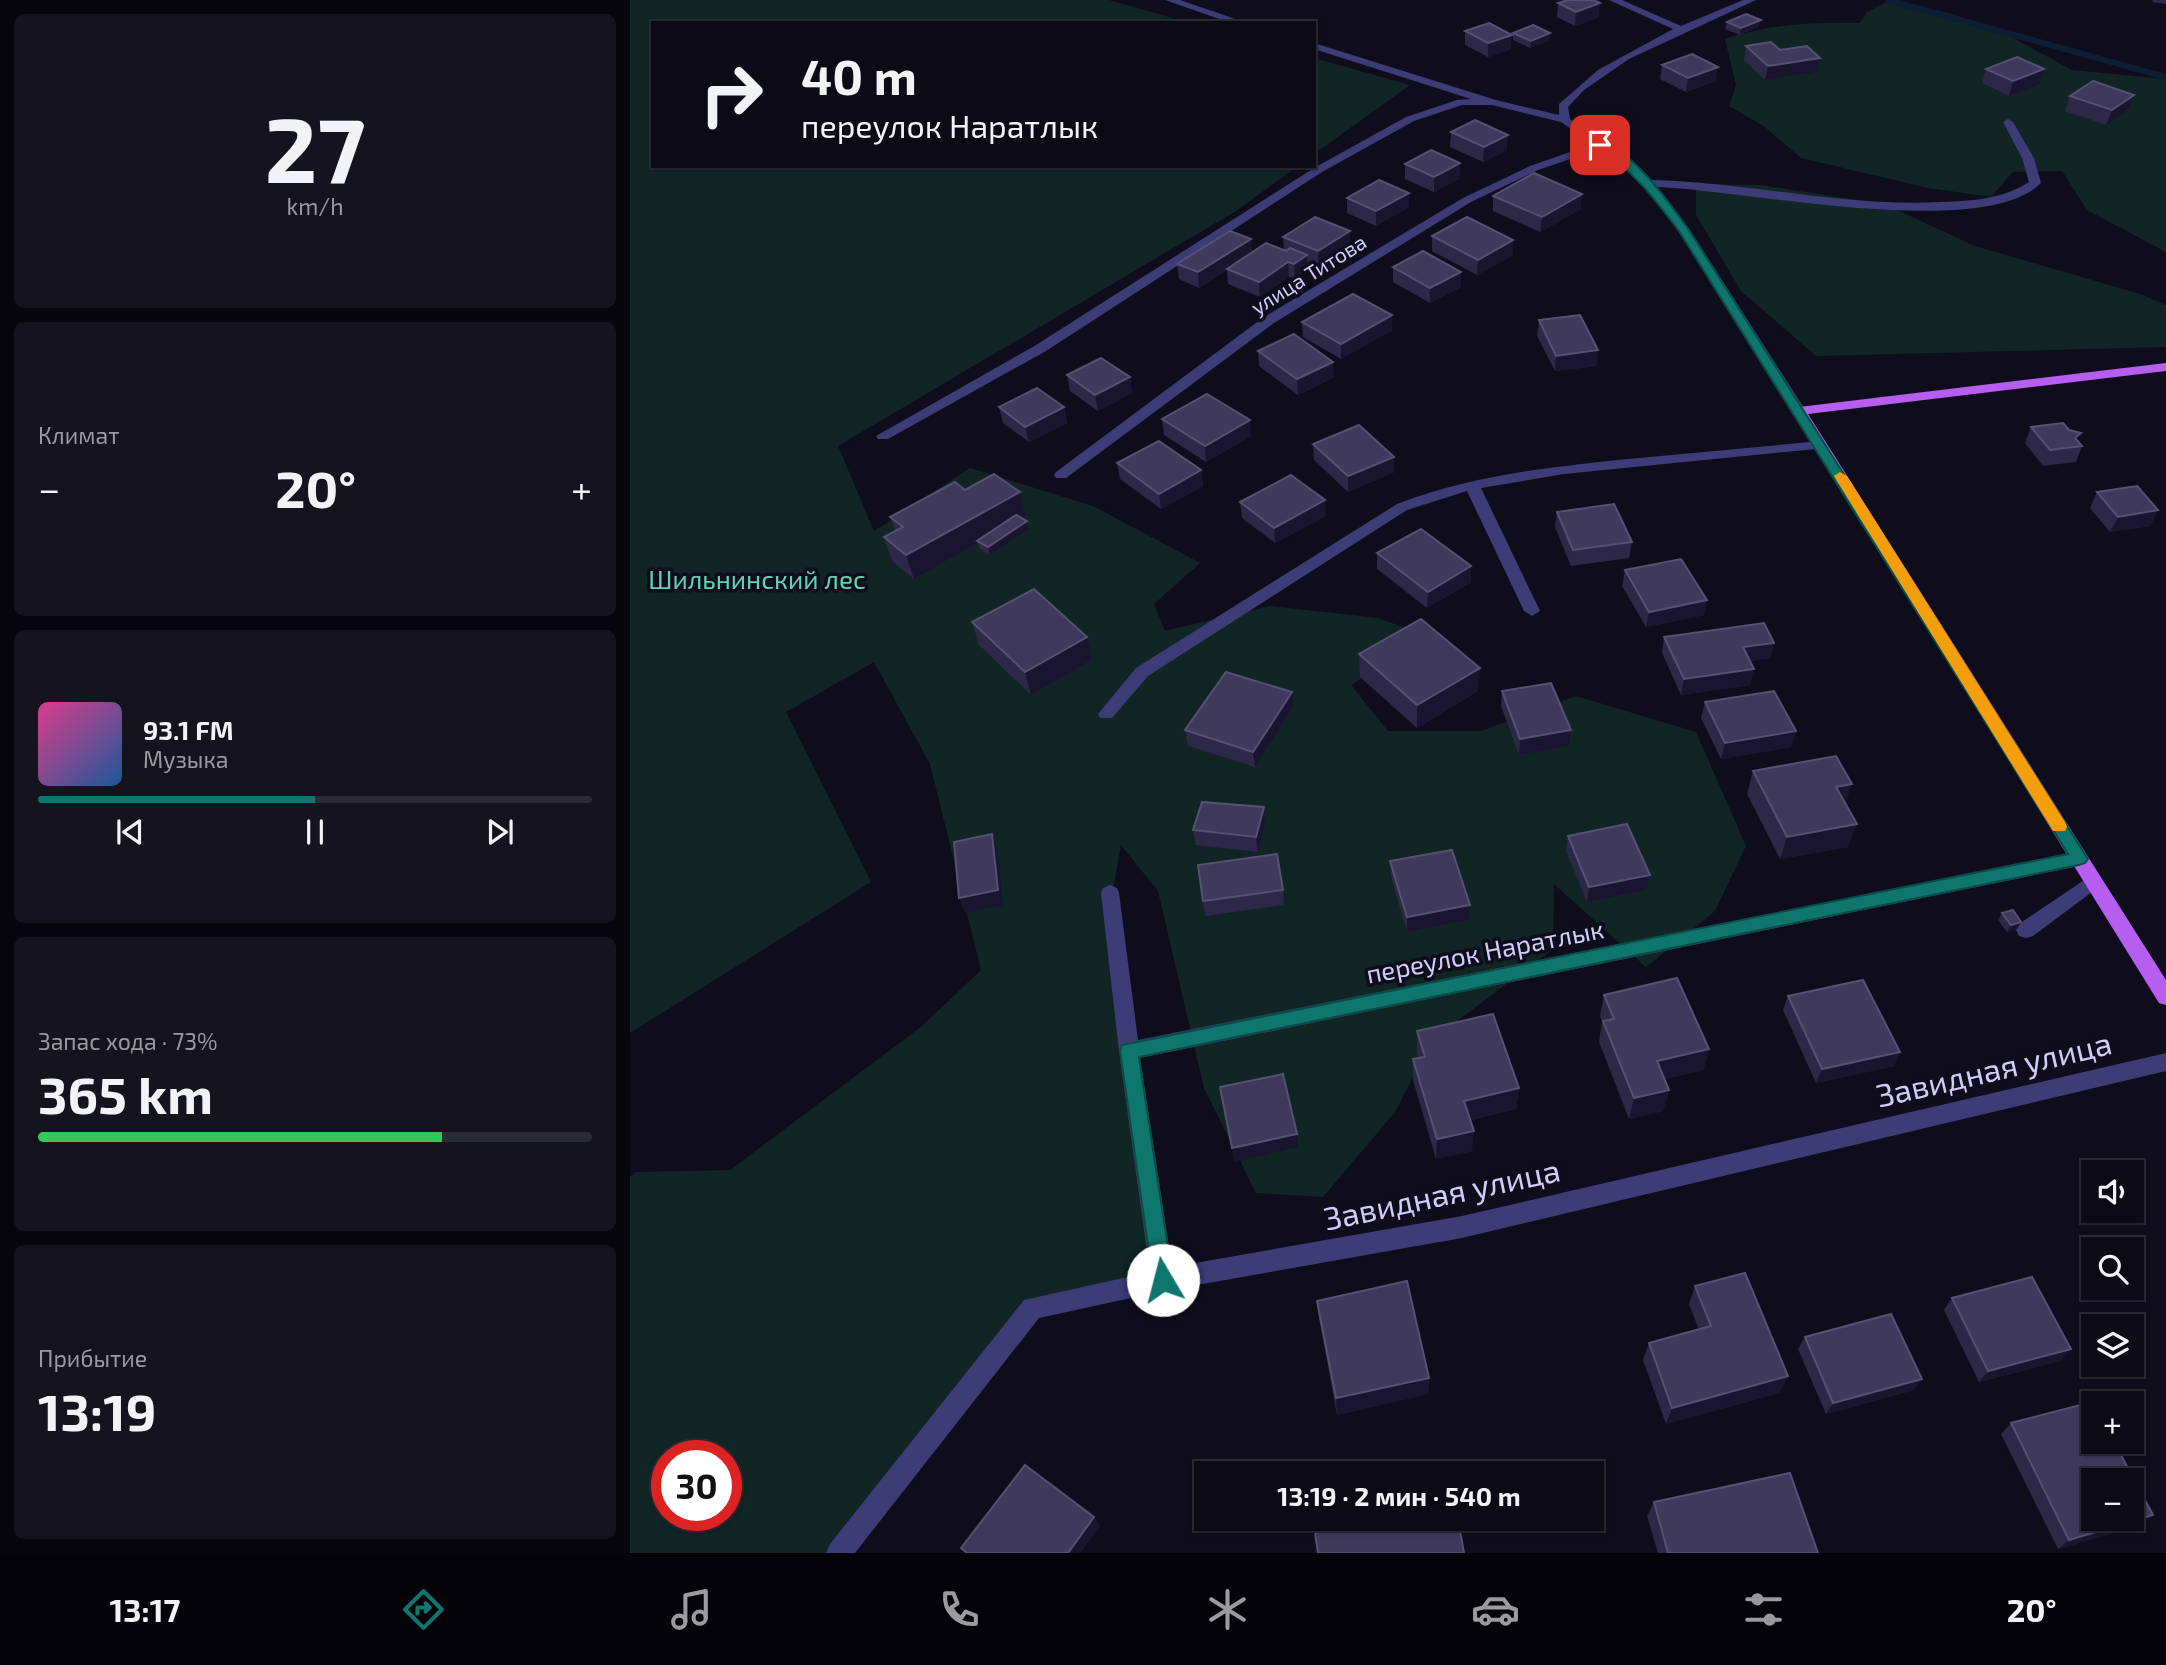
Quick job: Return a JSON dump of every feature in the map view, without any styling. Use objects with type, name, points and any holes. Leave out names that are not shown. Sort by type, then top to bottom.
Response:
[{"type":"main road","points":[[2166,367],[1799,411],[2166,997]]},
{"type":"street","points":[[1170,0],[1236,21]]},
{"type":"street","points":[[1614,0],[1681,29]]},
{"type":"street","points":[[1565,120],[1563,106],[1576,91],[1600,72],[1681,29],[1751,0]]},
{"type":"street","points":[[1316,47],[1492,103],[1565,120],[1623,159],[1648,183],[1684,230],[1799,411]]},
{"type":"street","points":[[883,436],[1041,348],[1318,170],[1399,125],[1438,108],[1461,102],[1492,103]]},
{"type":"street","points":[[1648,183],[1705,185],[1801,200],[1852,204],[1927,205],[1996,200],[2017,196],[2029,190],[2035,183],[2028,158],[2008,122]]},
{"type":"street","name":"улица Титова","points":[[1061,475],[1269,320],[1467,200],[1534,169],[1600,145]]},
{"type":"street","points":[[1107,713],[1142,672],[1402,507],[1439,493],[1564,470],[1821,445]]},
{"type":"street","points":[[1472,485],[1532,611]]},
{"type":"street","name":"переулок Наратлык","points":[[1129,1051],[2079,859]]},
{"type":"street","points":[[2026,930],[2093,881]]},
{"type":"street","points":[[1110,893],[1129,1051],[1163,1280]]},
{"type":"street","name":"Завидная улица","points":[[839,1553],[1031,1308],[1163,1280],[1462,1227],[2166,1062]]},
{"type":"green space","name":"Шильнинский лес","points":[[630,0],[1109,0],[1183,21],[651,21],[651,168],[1295,168],[1236,211],[838,446],[874,531],[970,468],[1093,506],[1200,563],[1154,604],[1165,631],[1269,606],[1378,618],[1428,636],[1351,685],[1388,731],[1481,731],[1576,696],[1696,732],[1746,846],[1715,911],[1646,967],[1554,884],[1553,949],[1433,1039],[1395,1112],[1323,1197],[1256,1193],[1204,1088],[1158,891],[1121,845],[1111,901],[1163,1280],[1031,1308],[839,1553],[630,1553],[630,1177],[636,1172],[730,1170],[922,1026],[981,970],[930,764],[874,662],[786,712],[871,882],[630,1033]]},
{"type":"green space","points":[[1890,0],[1949,13],[1997,29],[2072,70],[2166,79],[2166,252],[2087,210],[2062,171],[2013,172],[1991,197],[1928,188],[1801,158],[1765,127],[1729,106],[1736,85],[1725,39],[1792,25],[1860,23],[1867,12]]},
{"type":"green space","points":[[1316,59],[1410,85],[1316,153]]},
{"type":"green space","points":[[1696,184],[1761,185],[1884,204],[1975,246],[2140,294],[2166,305],[2166,347],[1816,356],[1741,291],[1696,215]]},
{"type":"building","points":[[1568,0],[1593,0],[1600,3],[1576,12],[1558,3]]},
{"type":"building","points":[[1746,14],[1761,20],[1741,28],[1727,22]]},
{"type":"building","points":[[1489,23],[1512,35],[1488,43],[1465,31]]},
{"type":"building","points":[[1533,25],[1550,33],[1531,41],[1513,33]]},
{"type":"building","points":[[1771,42],[1780,50],[1807,46],[1820,58],[1768,66],[1746,46]]},
{"type":"building","points":[[1692,54],[1718,67],[1688,78],[1662,65]]},
{"type":"building","points":[[2017,57],[2044,69],[2013,81],[1986,69]]},
{"type":"building","points":[[2093,81],[2134,95],[2112,110],[2070,96]]},
{"type":"building","points":[[1475,120],[1508,135],[1484,147],[1451,132]]},
{"type":"building","points":[[1431,150],[1460,163],[1434,177],[1405,164]]},
{"type":"building","points":[[1534,173],[1582,194],[1542,217],[1493,196]]},
{"type":"building","points":[[1379,180],[1409,193],[1376,211],[1347,198]]},
{"type":"building","points":[[1315,217],[1350,231],[1318,251],[1283,237]]},
{"type":"building","points":[[1467,217],[1513,240],[1478,260],[1432,236]]},
{"type":"building","points":[[1230,231],[1251,239],[1198,272],[1177,264]]},
{"type":"building","points":[[1266,243],[1307,255],[1294,264],[1288,262],[1259,282],[1227,269]]},
{"type":"building","points":[[1423,251],[1461,272],[1430,288],[1393,267]]},
{"type":"building","points":[[1353,294],[1392,315],[1341,344],[1302,322]]},
{"type":"building","points":[[1580,315],[1598,350],[1556,356],[1539,320]]},
{"type":"building","points":[[1294,334],[1333,362],[1297,379],[1258,351]]},
{"type":"building","points":[[1101,358],[1130,377],[1095,395],[1067,375]]},
{"type":"building","points":[[1037,388],[1064,407],[1025,427],[999,407]]},
{"type":"building","points":[[1207,394],[1250,420],[1205,446],[1162,419]]},
{"type":"building","points":[[2063,423],[2069,430],[2081,433],[2075,438],[2082,446],[2050,450],[2031,427]]},
{"type":"building","points":[[1359,425],[1394,457],[1348,476],[1313,444]]},
{"type":"building","points":[[1159,441],[1201,470],[1159,494],[1117,463]]},
{"type":"building","points":[[994,474],[1020,492],[906,555],[884,537],[903,527],[890,517],[955,482],[965,490]]},
{"type":"building","points":[[1291,475],[1325,500],[1274,528],[1240,502]]},
{"type":"building","points":[[2137,486],[2158,510],[2118,517],[2097,492]]},
{"type":"building","points":[[1614,504],[1632,542],[1573,550],[1557,512]]},
{"type":"building","points":[[1016,515],[1027,521],[988,547],[977,541]]},
{"type":"building","points":[[1421,529],[1471,566],[1428,592],[1377,553]]},
{"type":"building","points":[[1681,559],[1707,600],[1649,612],[1625,570]]},
{"type":"building","points":[[1034,589],[1087,637],[1025,672],[972,622]]},
{"type":"building","points":[[1421,619],[1480,668],[1417,705],[1359,654]]},
{"type":"building","points":[[1764,623],[1774,643],[1743,647],[1754,669],[1684,679],[1664,637]]},
{"type":"building","points":[[1226,672],[1292,692],[1253,752],[1185,730]]},
{"type":"building","points":[[1551,683],[1571,730],[1520,739],[1502,691]]},
{"type":"building","points":[[1774,691],[1796,731],[1725,743],[1705,702]]},
{"type":"building","points":[[1836,756],[1852,784],[1836,787],[1857,824],[1787,837],[1753,771]]},
{"type":"building","points":[[1202,802],[1264,807],[1256,837],[1193,830]]},
{"type":"building","points":[[1627,824],[1650,875],[1589,887],[1568,836]]},
{"type":"building","points":[[992,834],[998,890],[959,898],[954,842]]},
{"type":"building","points":[[1452,850],[1470,905],[1407,917],[1390,861]]},
{"type":"building","points":[[1277,854],[1283,890],[1203,901],[1198,865]]},
{"type":"building","points":[[2013,910],[2021,922],[2011,925],[2002,913]]},
{"type":"building","points":[[1677,978],[1709,1049],[1657,1061],[1669,1090],[1634,1098],[1603,1021],[1614,1019],[1604,995]]},
{"type":"building","points":[[1863,980],[1900,1052],[1822,1069],[1788,996]]},
{"type":"building","points":[[1493,1014],[1519,1088],[1464,1101],[1474,1131],[1437,1139],[1413,1059],[1425,1057],[1417,1031]]},
{"type":"building","points":[[1283,1074],[1297,1134],[1232,1148],[1220,1087]]},
{"type":"building","points":[[1745,1273],[1788,1376],[1672,1408],[1649,1343],[1711,1326],[1695,1286]]},
{"type":"building","points":[[2032,1277],[2071,1349],[1988,1371],[1952,1298]]},
{"type":"building","points":[[1407,1281],[1429,1378],[1336,1398],[1317,1301]]},
{"type":"building","points":[[1891,1314],[1922,1379],[1833,1403],[1805,1337]]},
{"type":"building","points":[[2081,1405],[2081,1454],[2120,1454],[2128,1468],[2081,1468],[2081,1531],[2099,1531],[2069,1540],[2011,1423]]},
{"type":"building","points":[[1025,1465],[1094,1517],[1068,1553],[967,1553],[961,1548]]},
{"type":"building","points":[[1790,1473],[1818,1553],[1668,1553],[1654,1502]]},
{"type":"building","points":[[2144,1498],[2153,1515],[2144,1518]]},
{"type":"building","points":[[1460,1531],[1464,1553],[1318,1553],[1315,1533]]},
{"type":"waterway","points":[[1888,0],[2166,77]]},
{"type":"slow traffic","points":[[1840,476],[2059,827]]},
{"type":"route","points":[[1163,1280],[1129,1051],[2079,859],[1684,230],[1648,183],[1623,159],[1600,145]]}]
